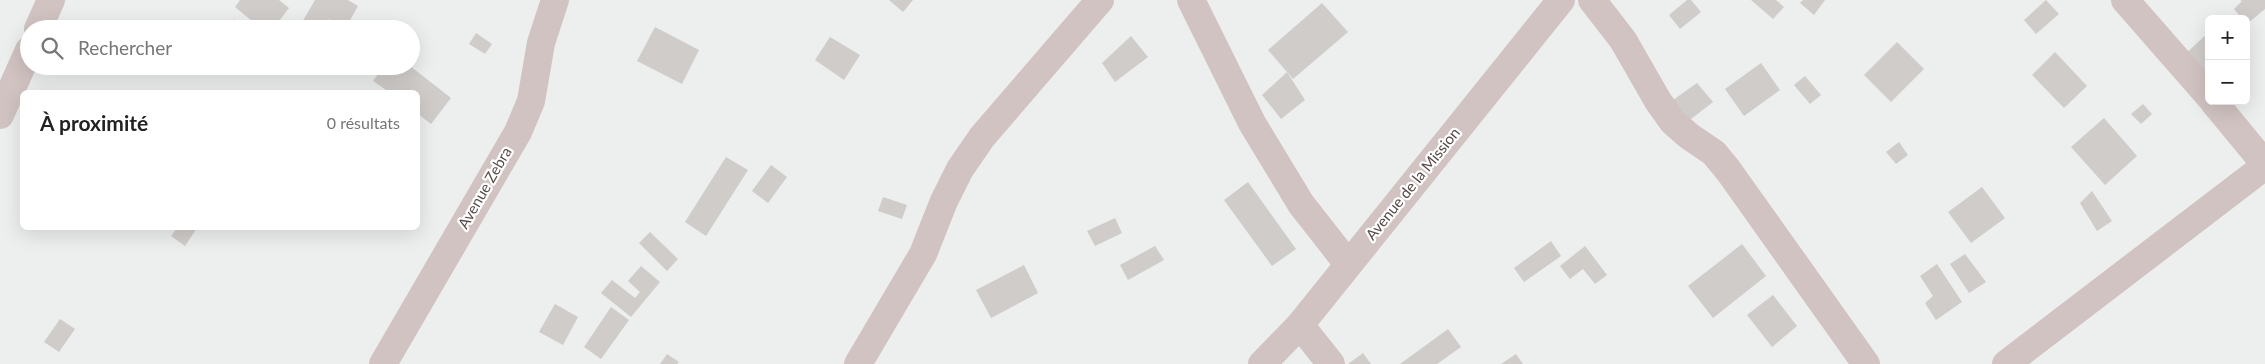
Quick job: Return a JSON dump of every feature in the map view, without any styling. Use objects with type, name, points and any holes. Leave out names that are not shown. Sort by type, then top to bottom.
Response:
[{"type":"street","points":[[42,20],[51,0]]},
{"type":"street","name":"Avenue Zebra","points":[[383,364],[518,132],[531,101],[541,43],[555,0]]},
{"type":"street","points":[[858,364],[923,254],[944,201],[960,169],[982,137],[1100,0]]},
{"type":"street","points":[[1191,0],[1252,123],[1301,204],[1348,264]]},
{"type":"street","name":"Avenue de la Mission","points":[[1262,364],[1300,325],[1561,0]]},
{"type":"street","points":[[1592,0],[1623,40],[1658,101],[1673,122],[1689,136],[1714,153],[1728,170],[1866,364]]},
{"type":"street","points":[[2125,0],[2205,91]]},
{"type":"street","points":[[0,115],[20,70]]},
{"type":"street","points":[[2006,364],[2265,165],[2216,105]]},
{"type":"street","points":[[1300,325],[1331,364]]},
{"type":"building","points":[[240,0],[279,0],[289,8],[280,20],[251,20],[235,7]]},
{"type":"building","points":[[315,0],[348,0],[358,6],[350,20],[303,20]]},
{"type":"building","points":[[889,0],[913,0],[903,12]]},
{"type":"building","points":[[1687,0],[1691,0],[1701,12],[1680,29],[1669,15]]},
{"type":"building","points":[[1751,0],[1776,0],[1784,7],[1773,19]]},
{"type":"building","points":[[1803,0],[1825,0],[1814,15],[1800,3]]},
{"type":"building","points":[[2046,0],[2059,14],[2036,34],[2024,20]]},
{"type":"building","points":[[2240,0],[2265,0],[2265,9],[2250,22],[2250,15],[2239,15],[2234,9],[2242,1]]},
{"type":"building","points":[[1322,3],[1348,32],[1293,79],[1268,50]]},
{"type":"building","points":[[655,27],[699,50],[682,84],[637,61]]},
{"type":"building","points":[[476,33],[492,44],[485,54],[469,44]]},
{"type":"building","points":[[1131,36],[1148,57],[1115,82],[1102,63]]},
{"type":"building","points":[[2205,36],[2205,83],[2182,57]]},
{"type":"building","points":[[830,37],[860,55],[844,80],[815,60]]},
{"type":"building","points":[[1897,42],[1924,69],[1891,102],[1864,75]]},
{"type":"building","points":[[2055,52],[2087,86],[2064,108],[2032,75]]},
{"type":"building","points":[[1761,63],[1780,90],[1744,116],[1725,89]]},
{"type":"building","points":[[1287,72],[1305,100],[1281,119],[1262,95]]},
{"type":"building","points":[[420,74],[451,98],[431,124],[420,116],[420,90],[386,90],[373,81],[377,75]]},
{"type":"building","points":[[1805,76],[1821,95],[1810,104],[1794,85]]},
{"type":"building","points":[[1697,83],[1713,102],[1686,123],[1673,100]]},
{"type":"building","points":[[2143,104],[2152,114],[2141,124],[2131,114]]},
{"type":"building","points":[[2104,118],[2137,156],[2105,185],[2071,147]]},
{"type":"building","points":[[1899,142],[1908,155],[1896,164],[1886,152]]},
{"type":"building","points":[[726,157],[748,170],[706,236],[685,222]]},
{"type":"building","points":[[771,165],[787,177],[768,203],[752,191]]},
{"type":"building","points":[[1248,182],[1296,249],[1272,266],[1224,200]]},
{"type":"building","points":[[1982,187],[2005,218],[1971,243],[1948,212]]},
{"type":"building","points":[[2092,191],[2112,221],[2097,231],[2080,203]]},
{"type":"building","points":[[883,197],[907,205],[902,219],[878,211]]},
{"type":"building","points":[[1115,218],[1122,233],[1095,246],[1087,231]]},
{"type":"building","points":[[176,230],[196,230],[185,246],[171,236]]},
{"type":"building","points":[[650,232],[678,259],[667,271],[639,243]]},
{"type":"building","points":[[1551,241],[1561,256],[1524,282],[1514,268]]},
{"type":"building","points":[[1742,244],[1766,276],[1713,318],[1688,286]]},
{"type":"building","points":[[1155,246],[1164,260],[1128,280],[1120,265]]},
{"type":"building","points":[[1585,246],[1607,275],[1595,284],[1583,269],[1570,279],[1560,266]]},
{"type":"building","points":[[1965,254],[1986,282],[1969,293],[1950,264]]},
{"type":"building","points":[[1937,264],[1962,302],[1936,320],[1925,303],[1933,296],[1920,276]]},
{"type":"building","points":[[1024,265],[1038,293],[991,318],[976,290]]},
{"type":"building","points":[[641,266],[660,282],[631,317],[601,293],[612,280],[635,298],[640,292],[628,281]]},
{"type":"building","points":[[1773,295],[1797,326],[1772,347],[1747,315]]},
{"type":"building","points":[[555,304],[578,317],[563,345],[539,332]]},
{"type":"building","points":[[611,307],[629,320],[601,359],[584,347]]},
{"type":"building","points":[[60,319],[75,329],[59,352],[44,342]]},
{"type":"building","points":[[1448,329],[1461,347],[1437,364],[1400,364]]},
{"type":"building","points":[[1363,353],[1371,364],[1348,364]]},
{"type":"building","points":[[667,354],[679,362],[677,364],[660,364]]},
{"type":"building","points":[[1516,354],[1523,364],[1501,364]]}]
